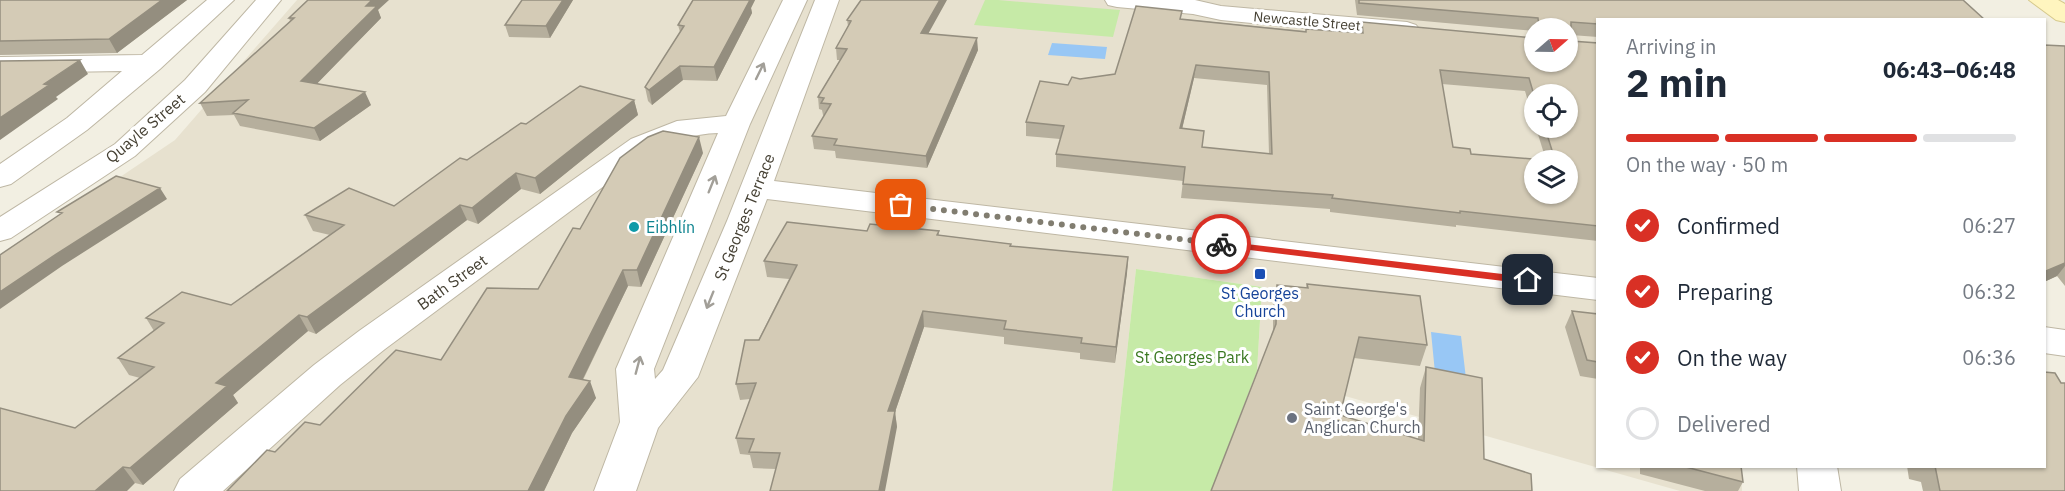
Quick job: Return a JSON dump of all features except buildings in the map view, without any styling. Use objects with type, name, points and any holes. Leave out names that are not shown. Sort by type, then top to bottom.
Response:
[{"type":"street","points":[[0,178],[77,124],[222,0]]},
{"type":"street","name":"Quayle Street","points":[[0,231],[125,150],[195,86],[269,0]]},
{"type":"street","name":"St Georges Terrace","points":[[640,422],[635,369],[736,124],[795,0]]},
{"type":"street","name":"St Georges Terrace","points":[[615,491],[640,422],[679,377],[756,188],[827,0]]},
{"type":"street","name":"Newcastle Street","points":[[1117,0],[1193,7],[1221,14],[1434,32]]},
{"type":"street","points":[[2041,0],[2065,15]]},
{"type":"street","points":[[0,65],[151,63]]},
{"type":"street","name":"Bath Street","points":[[195,491],[327,375],[372,340],[641,145],[673,129],[698,124],[736,124]]},
{"type":"street","points":[[756,188],[1596,289]]},
{"type":"street","points":[[2046,340],[2065,343]]},
{"type":"street","points":[[1816,468],[1820,491]]},
{"type":"shaded area","points":[[297,0],[1713,0],[1610,18],[1596,18],[1596,467],[1257,371],[1262,287],[1136,269],[1112,491],[0,491],[0,258],[175,140]]},
{"type":"shaded area","points":[[1599,468],[1741,468],[1742,491],[1680,491]]},
{"type":"green space","points":[[985,0],[1120,10],[1113,37],[974,25]]},
{"type":"green space","name":"St Georges Park","points":[[1136,269],[1262,287],[1257,371],[1211,491],[1112,491]]},
{"type":"water","points":[[1052,43],[1107,47],[1105,59],[1048,55]]},
{"type":"water","points":[[1431,332],[1461,336],[1467,387],[1436,383]]},
{"type":"way so far","points":[[901,205],[1221,244]]},
{"type":"place","name":"Eibhlín","points":[[634,227]]},
{"type":"place","name":"St Georges Church","points":[[1260,274]]},
{"type":"place","name":"Saint George's Anglican Church","points":[[1292,418]]},
{"type":"route","points":[[1221,244],[1528,280]]}]
